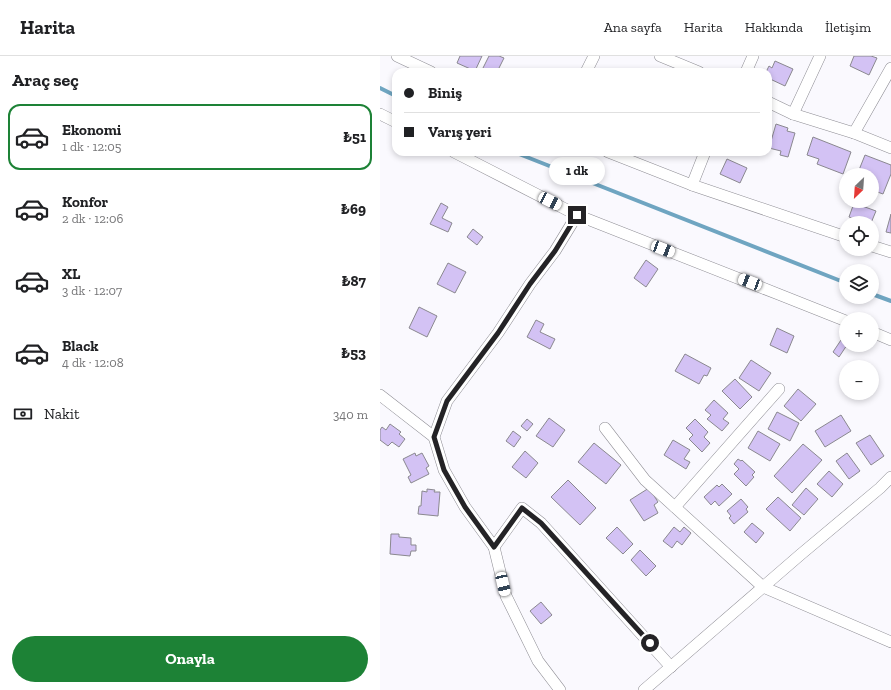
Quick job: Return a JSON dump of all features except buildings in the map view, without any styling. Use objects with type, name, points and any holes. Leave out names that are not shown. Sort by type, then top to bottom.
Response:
[{"type":"street","points":[[398,56],[423,68]]},
{"type":"street","points":[[588,68],[594,56]]},
{"type":"street","points":[[660,56],[689,68]]},
{"type":"street","points":[[748,68],[753,56]]},
{"type":"street","points":[[793,114],[820,56]]},
{"type":"street","points":[[854,133],[891,68]]},
{"type":"street","points":[[772,104],[793,114],[854,133],[891,148]]},
{"type":"street","points":[[380,114],[392,120]]},
{"type":"street","points":[[462,156],[577,215],[839,318]]},
{"type":"street","points":[[618,156],[692,185],[839,235]]},
{"type":"street","points":[[692,185],[703,156]]},
{"type":"street","points":[[434,437],[447,401],[498,333],[530,284],[555,251],[577,215]]},
{"type":"street","points":[[879,248],[891,252]]},
{"type":"street","points":[[879,335],[891,340]]},
{"type":"street","points":[[675,507],[779,389]]},
{"type":"street","points":[[380,395],[434,437],[444,470],[465,507],[494,547],[506,596],[538,660],[560,690]]},
{"type":"street","points":[[605,428],[645,480],[763,587],[891,642]]},
{"type":"street","points":[[644,690],[891,477]]},
{"type":"street","points":[[494,547],[522,508],[541,523],[671,666]]},
{"type":"waterway","points":[[380,88],[392,94]]},
{"type":"waterway","points":[[524,156],[839,280]]},
{"type":"waterway","points":[[879,297],[891,301]]},
{"type":"route","points":[[577,215],[555,251],[530,284],[498,333],[447,401],[434,437],[444,470],[465,507],[494,547],[522,508],[541,523],[650,643]]}]
